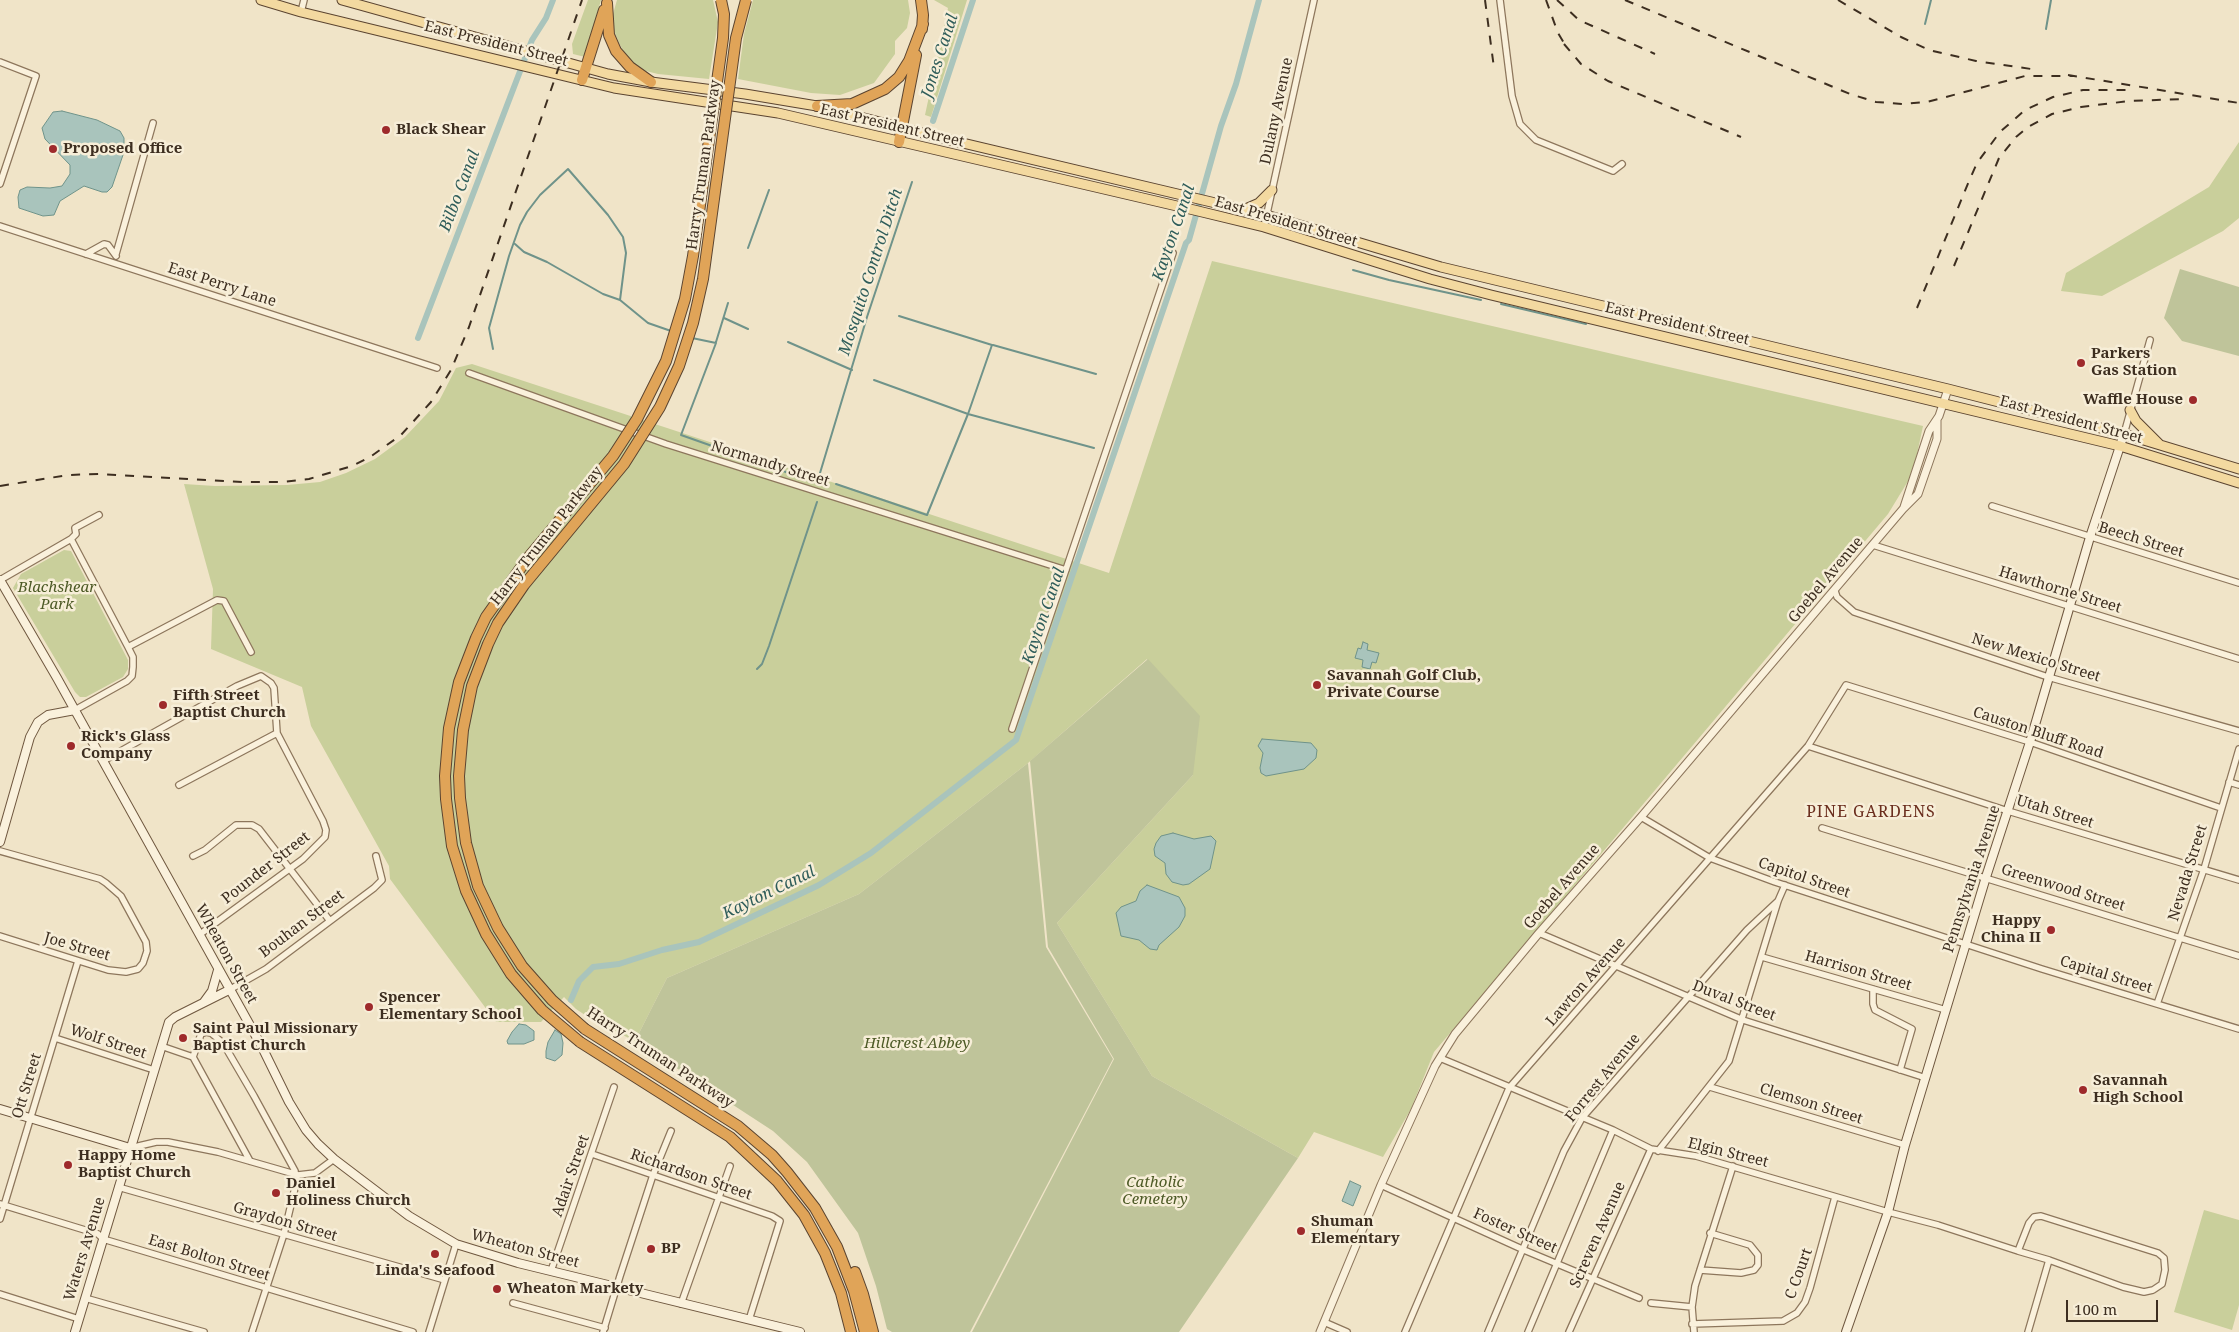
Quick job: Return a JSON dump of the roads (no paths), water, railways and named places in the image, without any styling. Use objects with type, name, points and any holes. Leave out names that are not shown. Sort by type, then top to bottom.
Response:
[{"type":"highway","name":"Harry Truman Parkway","points":[[721,0],[724,14],[723,38],[690,277],[680,319],[666,361],[641,413],[613,456],[527,559],[486,617],[459,682],[449,728],[445,776],[446,800],[452,846],[466,891],[486,934],[511,974],[542,1010],[580,1042],[712,1125],[746,1150],[777,1181],[804,1215],[834,1273],[843,1311]]},
{"type":"highway","name":"Harry Truman Parkway","points":[[746,0],[736,38],[703,279],[693,323],[679,366],[660,407],[628,458],[524,585],[498,623],[477,672],[466,708],[459,776],[460,798],[466,843],[478,886],[498,928],[522,966],[552,1000],[585,1029],[738,1126],[772,1156],[836,1236],[852,1264],[866,1316]]},
{"type":"highway","points":[[899,142],[923,24],[921,0]]},
{"type":"highway","points":[[582,80],[607,2]]},
{"type":"highway","points":[[607,2],[608,26],[612,43],[626,63],[651,82]]},
{"type":"highway","points":[[818,106],[852,104],[885,89],[899,76],[910,61],[923,24]]},
{"type":"highway","points":[[843,1311],[844,1332]]},
{"type":"highway","points":[[843,1311],[851,1332]]},
{"type":"highway","points":[[864,1332],[866,1316]]},
{"type":"highway","points":[[866,1316],[873,1332]]},
{"type":"main road","name":"East President Street","points":[[261,0],[288,4],[301,12],[640,94],[778,113],[1264,227],[1491,295],[1945,402],[2120,446],[2239,483]]},
{"type":"main road","name":"East President Street","points":[[342,0],[542,54],[586,68],[651,82],[746,94],[818,106],[902,128],[1266,215],[1406,258],[1517,287],[1948,389],[2124,434],[2239,469]]},
{"type":"main road","points":[[1243,210],[1259,203],[1272,190]]},
{"type":"main road","points":[[1353,255],[1393,263],[1402,262],[1406,258]]},
{"type":"main road","points":[[2130,410],[2136,421],[2159,444]]},
{"type":"main road","name":"Pennsylvania Avenue","points":[[1846,1332],[1888,1212],[1905,1145],[1986,877],[2030,742],[2090,537],[2124,434]]},
{"type":"main road","name":"Wheaton Street","points":[[0,580],[75,710],[300,1122],[312,1138],[334,1159],[409,1216],[456,1244],[485,1255],[800,1332]]},
{"type":"main road","points":[[0,842],[30,737],[38,722],[48,715],[75,710]]},
{"type":"main road","points":[[204,1003],[212,991],[218,970]]},
{"type":"main road","name":"Bouhan Street","points":[[165,1030],[169,1022],[175,1017],[229,990]]},
{"type":"main road","name":"Waters Avenue","points":[[75,1332],[165,1030]]},
{"type":"main road","points":[[0,1110],[130,1148]]},
{"type":"street","points":[[301,12],[304,0]]},
{"type":"street","name":"Dulany Avenue","points":[[1264,227],[1314,0]]},
{"type":"street","points":[[1500,0],[1512,96],[1520,124],[1536,140],[1613,171],[1622,164]]},
{"type":"street","points":[[0,62],[36,76],[0,184]]},
{"type":"street","points":[[117,263],[116,254],[153,123]]},
{"type":"street","name":"East Perry Lane","points":[[0,226],[437,368]]},
{"type":"street","points":[[86,254],[104,244],[108,245],[116,254]]},
{"type":"street","points":[[1012,729],[1173,253]]},
{"type":"street","points":[[2124,434],[2150,340]]},
{"type":"street","name":"Normandy Street","points":[[469,373],[666,444],[1066,570]]},
{"type":"street","name":"Goebel Avenue","points":[[1320,1332],[1381,1185],[1440,1058],[1455,1034],[1539,933],[1641,817],[1903,509],[1918,494],[1937,439],[1937,420],[1945,402],[1948,389]]},
{"type":"street","name":"Beech Street","points":[[1992,506],[2239,583]]},
{"type":"street","points":[[0,580],[71,539],[76,534],[75,528],[99,515]]},
{"type":"street","points":[[71,539],[132,657],[132,676],[75,710]]},
{"type":"street","name":"Hawthorne Street","points":[[1873,545],[2239,659]]},
{"type":"street","name":"New Mexico Street","points":[[1835,591],[1838,597],[1854,612],[2048,676],[2239,731]]},
{"type":"street","points":[[128,647],[217,600],[224,601],[251,652]]},
{"type":"street","name":"Pounder Street","points":[[103,761],[214,698],[261,676],[271,683],[274,688],[277,733],[323,822],[326,830],[325,837],[289,868],[199,935]]},
{"type":"street","name":"Causton Bluff Road","points":[[1846,685],[2030,742],[2221,808]]},
{"type":"street","name":"Lawton Avenue","points":[[1405,1332],[1509,1088],[1808,746],[1846,685]]},
{"type":"street","points":[[179,785],[277,733]]},
{"type":"street","name":"Utah Street","points":[[1808,746],[2008,811],[2239,880]]},
{"type":"street","name":"Nevada Street","points":[[2157,1004],[2204,869],[2239,749]]},
{"type":"street","points":[[2229,782],[2239,785]]},
{"type":"street","name":"Capitol Street","points":[[1641,817],[1710,858],[1785,885],[1966,944]]},
{"type":"street","points":[[193,856],[205,850],[236,825],[252,825],[259,829],[330,921]]},
{"type":"street","name":"Greenwood Street","points":[[1822,828],[2239,956]]},
{"type":"street","name":"Joe Street","points":[[0,851],[96,878],[106,883],[122,896],[146,942],[147,951],[144,961],[138,969],[126,972],[108,970],[0,936]]},
{"type":"street","name":"Bouhan Street","points":[[229,990],[266,969],[382,880],[376,856]]},
{"type":"street","points":[[1658,1150],[1729,1062],[1778,901],[1785,885]]},
{"type":"street","name":"Forrest Avenue","points":[[1488,1332],[1564,1152],[1582,1118],[1747,930],[1778,901]]},
{"type":"street","name":"Duval Street","points":[[1539,933],[1743,1020],[1926,1078]]},
{"type":"street","name":"Capital Street","points":[[1966,944],[2239,1029]]},
{"type":"street","name":"Harrison Street","points":[[1762,957],[1946,1010]]},
{"type":"street","name":"Ott Street","points":[[0,1219],[2,1204],[31,1118],[78,961]]},
{"type":"street","points":[[1873,988],[1872,1004],[1875,1010],[1912,1029],[1900,1070]]},
{"type":"street","points":[[192,1057],[201,1034],[211,1033],[223,1043],[296,1175],[284,1234],[252,1332]]},
{"type":"street","name":"Wolf Street","points":[[55,1038],[154,1070]]},
{"type":"street","points":[[161,1046],[192,1057],[250,1161]]},
{"type":"street","name":"Elgin Street","points":[[1440,1058],[1613,1130],[1651,1148],[1696,1156],[1888,1212],[1957,1230],[2018,1251],[2049,1260],[2108,1282],[2144,1292],[2153,1290],[2162,1284],[2165,1270],[2164,1258],[2158,1253],[2041,1216],[2034,1217],[2029,1223],[2018,1251]]},
{"type":"street","name":"Clemson Street","points":[[1710,1087],[1905,1145]]},
{"type":"street","name":"Adair Street","points":[[551,1271],[614,1088]]},
{"type":"street","points":[[1528,1332],[1613,1130]]},
{"type":"street","points":[[514,1304],[604,1330],[654,1175],[671,1131]]},
{"type":"street","points":[[130,1148],[156,1142],[168,1142],[250,1161],[296,1175],[315,1173],[334,1159]]},
{"type":"street","name":"Screven Avenue","points":[[1569,1332],[1651,1148]]},
{"type":"street","name":"Richardson Street","points":[[592,1154],[772,1216],[780,1221],[749,1320]]},
{"type":"street","points":[[681,1304],[730,1166]]},
{"type":"street","points":[[1694,1332],[1692,1306],[1700,1270],[1710,1232],[1733,1166]]},
{"type":"street","name":"Foster Street","points":[[1381,1185],[1524,1250],[1640,1298]]},
{"type":"street","name":"Graydon Street","points":[[118,1186],[445,1280]]},
{"type":"street","name":"C Court","points":[[1692,1324],[1783,1321],[1797,1313],[1805,1302],[1810,1288],[1835,1196]]},
{"type":"street","name":"East Bolton Street","points":[[2,1204],[98,1234],[103,1238],[413,1332]]},
{"type":"street","points":[[1700,1270],[1749,1272],[1758,1265],[1758,1254],[1750,1245],[1710,1232]]},
{"type":"street","points":[[429,1332],[456,1244]]},
{"type":"street","points":[[2028,1332],[2049,1260]]},
{"type":"street","points":[[0,1294],[79,1319]]},
{"type":"street","points":[[85,1298],[204,1332]]},
{"type":"street","points":[[1651,1303],[1692,1306]]},
{"type":"street","points":[[1324,1322],[1347,1332]]},
{"type":"water","points":[[62,111],[97,120],[120,131],[124,138],[124,152],[112,187],[107,192],[84,186],[60,201],[54,215],[43,216],[19,208],[18,197],[20,190],[27,187],[50,188],[62,186],[70,174],[70,165],[45,139],[42,128],[53,112]]},
{"type":"water","points":[[1363,642],[1368,644],[1367,650],[1379,653],[1376,663],[1372,662],[1370,669],[1362,667],[1363,660],[1355,658],[1358,648],[1361,649]]},
{"type":"water","points":[[1262,739],[1311,743],[1317,750],[1316,758],[1304,769],[1266,776],[1261,773],[1260,768],[1263,753],[1258,746]]},
{"type":"water","points":[[1173,833],[1194,839],[1211,836],[1216,841],[1210,869],[1189,884],[1183,885],[1172,882],[1166,874],[1165,863],[1155,856],[1154,849],[1161,836]]},
{"type":"water","points":[[1147,885],[1179,897],[1185,908],[1185,916],[1179,927],[1159,945],[1157,950],[1150,949],[1139,940],[1121,936],[1116,913],[1121,907],[1136,901],[1140,891]]},
{"type":"water","points":[[519,1024],[526,1025],[534,1031],[534,1040],[524,1044],[508,1044],[507,1041]]},
{"type":"water","points":[[555,1030],[561,1034],[563,1043],[562,1055],[555,1061],[546,1058],[546,1051],[548,1042]]},
{"type":"water","points":[[1350,1181],[1361,1186],[1353,1206],[1342,1201]]},
{"type":"waterway","name":"Bilbo Canal","points":[[418,338],[532,40],[546,18],[553,0]]},
{"type":"waterway","name":"Jones Canal","points":[[933,121],[973,0]]},
{"type":"waterway","name":"Kayton Canal","points":[[571,1000],[579,981],[593,967],[619,964],[662,950],[699,942],[819,885],[871,853],[1016,740],[1186,243],[1189,240],[1259,0]]},
{"type":"waterway","name":"Mosquito Control Ditch","points":[[1925,24],[1931,0]]},
{"type":"waterway","name":"Mosquito Control Ditch","points":[[2046,29],[2051,0]]},
{"type":"waterway","points":[[493,349],[489,328],[509,256],[520,225],[540,195],[568,169],[608,215],[623,237],[626,253],[620,300],[603,294],[547,262],[524,252],[515,244]]},
{"type":"waterway","name":"Mosquito Control Ditch","points":[[692,338],[716,343],[681,435],[817,483],[867,317],[912,182]]},
{"type":"waterway","points":[[748,248],[769,190]]},
{"type":"waterway","points":[[1353,270],[1389,280],[1481,300]]},
{"type":"waterway","points":[[620,300],[648,323],[671,331]]},
{"type":"waterway","points":[[716,342],[728,303]]},
{"type":"waterway","points":[[1501,304],[1586,324]]},
{"type":"waterway","name":"Mosquito Control Ditch","points":[[899,316],[992,345],[968,414],[1094,448]]},
{"type":"waterway","points":[[724,318],[748,329]]},
{"type":"waterway","name":"Mosquito Control Ditch","points":[[788,342],[852,370]]},
{"type":"waterway","name":"Mosquito Control Ditch","points":[[993,345],[1096,374]]},
{"type":"waterway","name":"Mosquito Control Ditch","points":[[836,484],[927,515],[968,414],[874,380]]},
{"type":"waterway","name":"Mosquito Control Ditch","points":[[757,669],[762,664],[769,646],[817,502]]},
{"type":"railway","points":[[0,486],[68,475],[99,474],[244,482],[283,482],[309,479],[352,466],[370,457],[401,435],[431,402],[451,370],[469,327],[582,0]]},
{"type":"railway","points":[[1485,0],[1494,68]]},
{"type":"railway","points":[[1546,0],[1558,33],[1567,48]]},
{"type":"railway","points":[[1557,0],[1579,20],[1655,54]]},
{"type":"railway","points":[[1625,0],[1850,94],[1876,102],[1903,104],[1927,102],[2025,76],[2074,76]]},
{"type":"railway","points":[[1838,0],[1901,37],[1929,50],[1976,61],[2038,70]]},
{"type":"railway","points":[[1564,44],[1581,64],[1608,81],[1741,137]]},
{"type":"railway","points":[[2068,75],[2239,103]]},
{"type":"railway","points":[[1917,308],[1977,163],[2000,132],[2025,110],[2053,97],[2083,90],[2126,90]]},
{"type":"railway","points":[[1954,266],[1999,158],[2016,137],[2028,127],[2052,114],[2081,107],[2129,101],[2184,99]]},
{"type":"place","name":"Black Shear","points":[[386,130]]},
{"type":"place","name":"Proposed Office","points":[[53,149]]},
{"type":"place","name":"Parkers Gas Station","points":[[2081,363]]},
{"type":"place","name":"Waffle House","points":[[2193,400]]},
{"type":"place","name":"Savannah Golf Club, Private Course","points":[[1317,685]]},
{"type":"place","name":"Fifth Street Baptist Church","points":[[163,705]]},
{"type":"place","name":"Rick's Glass Company","points":[[71,746]]},
{"type":"place","name":"Happy China II","points":[[2051,930]]},
{"type":"place","name":"Spencer Elementary School","points":[[369,1007]]},
{"type":"place","name":"Saint Paul Missionary Baptist Church","points":[[183,1038]]},
{"type":"place","name":"Savannah High School","points":[[2083,1090]]},
{"type":"place","name":"Happy Home Baptist Church","points":[[68,1165]]},
{"type":"place","name":"Daniel Holiness Church","points":[[276,1193]]},
{"type":"place","name":"Shuman Elementary","points":[[1301,1231]]},
{"type":"place","name":"BP","points":[[651,1249]]},
{"type":"place","name":"Linda's Seafood","points":[[435,1254]]},
{"type":"place","name":"Wheaton Markety","points":[[497,1289]]},
{"type":"district","name":"PINE GARDENS","points":[[1871,812]]},
{"type":"park label","name":"Blachshear Park","points":[[57,596]]},
{"type":"park label","name":"Hillcrest Abbey","points":[[917,1044]]},
{"type":"park label","name":"Catholic Cemetery","points":[[1155,1192]]}]
